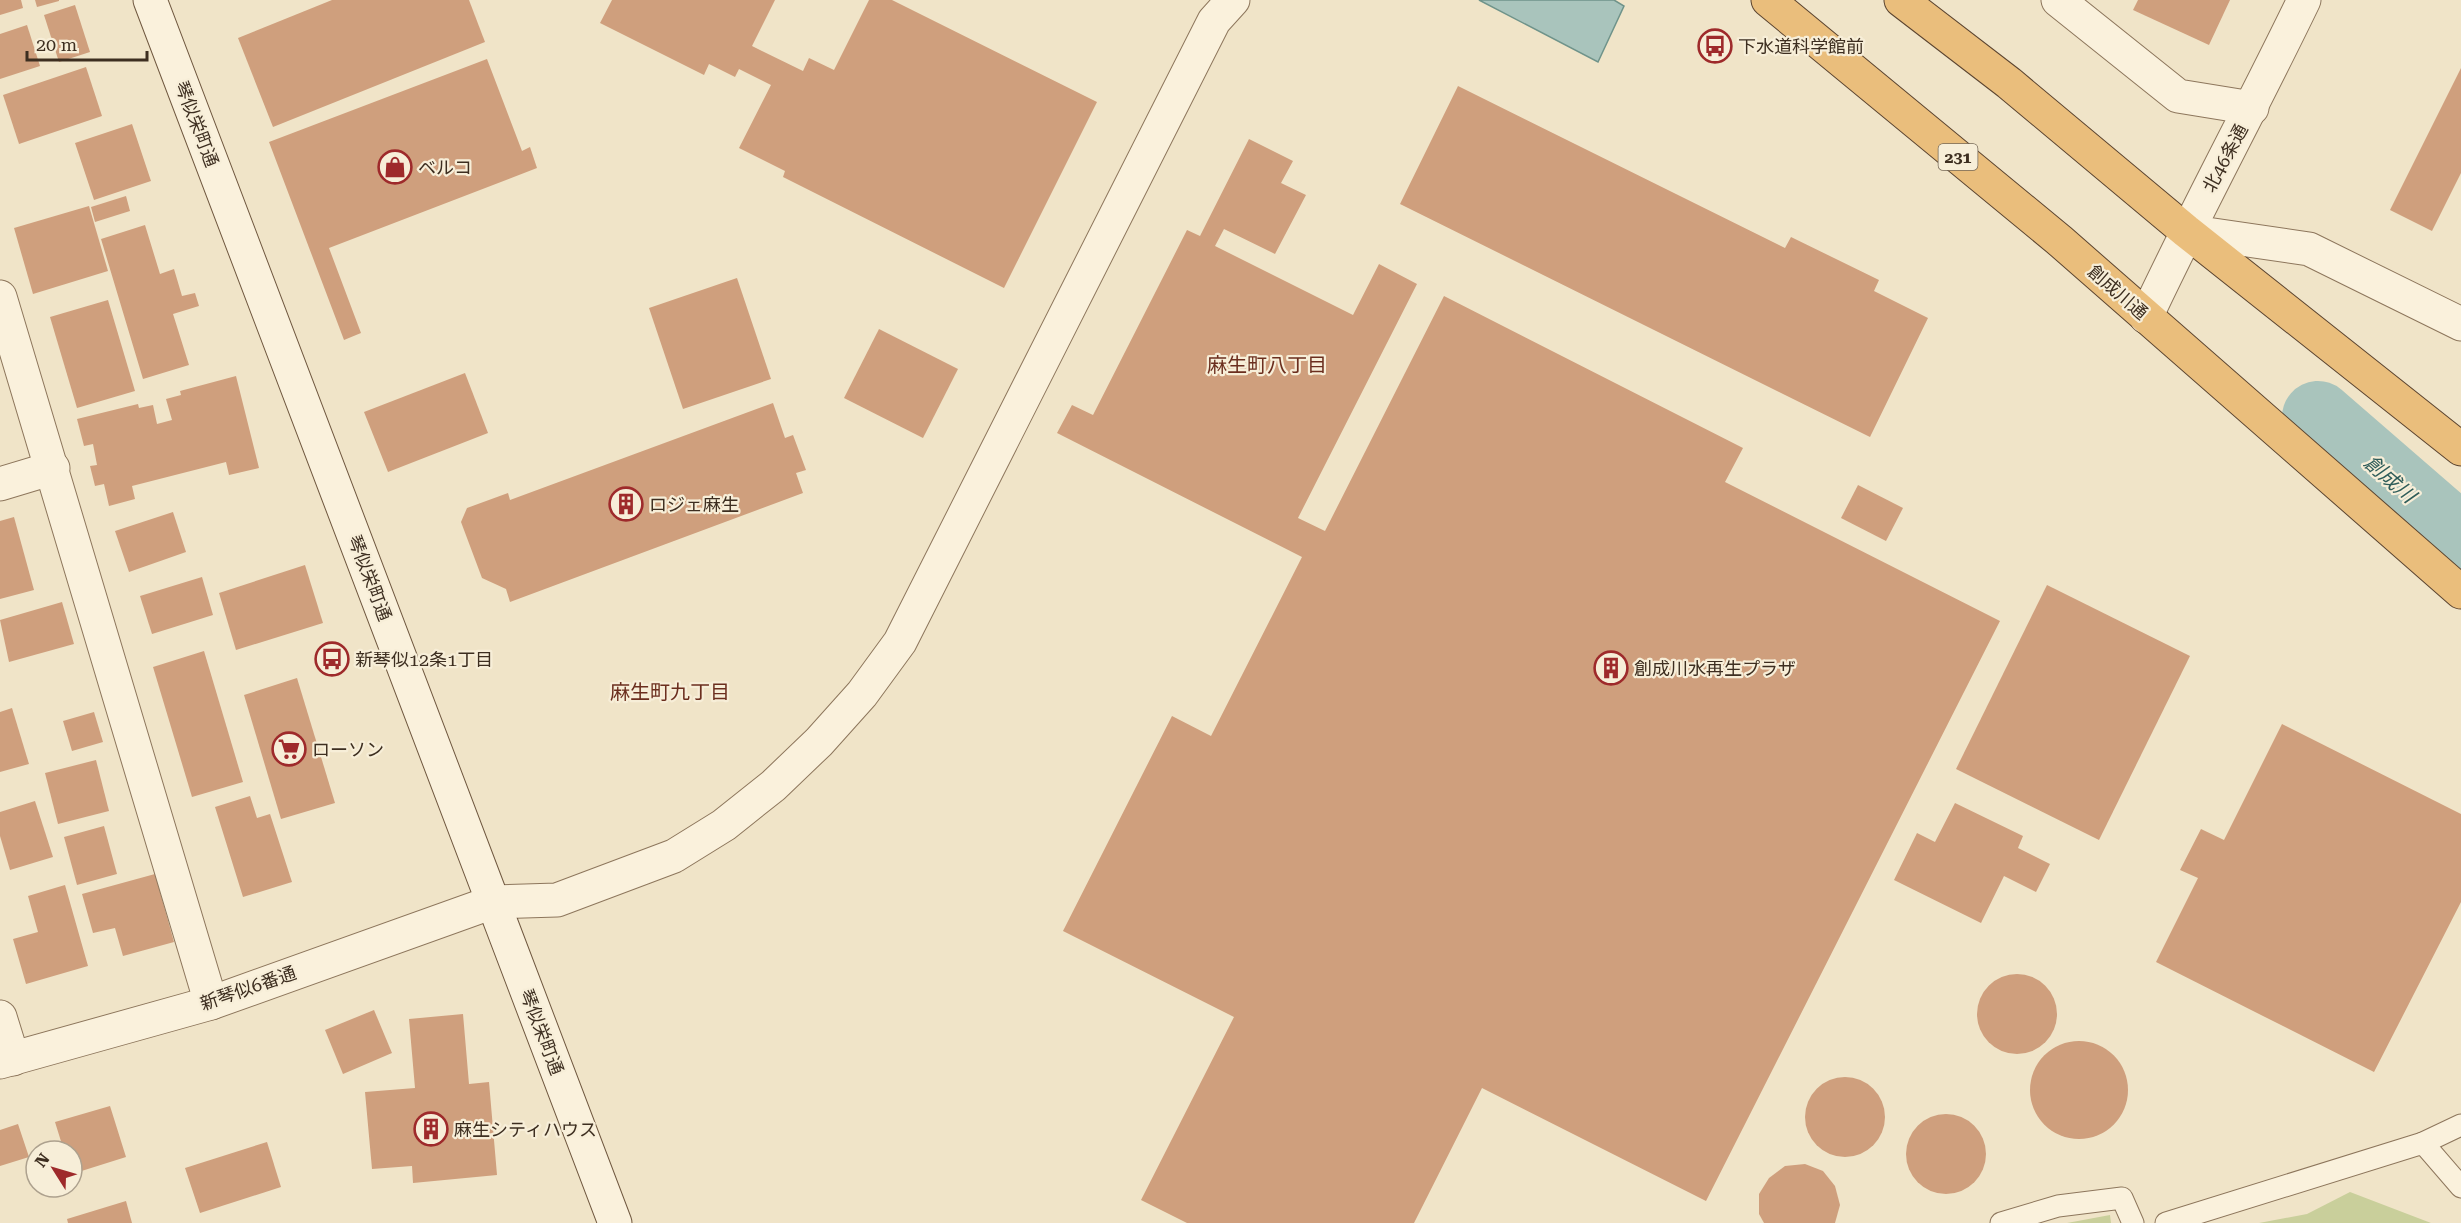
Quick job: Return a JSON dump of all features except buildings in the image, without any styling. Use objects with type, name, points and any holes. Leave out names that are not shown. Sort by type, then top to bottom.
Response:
[{"type":"highway","name":"創成川通","points":[[1768,0],[2059,240],[2461,592]]},
{"type":"highway","points":[[1901,0],[2018,90],[2186,231],[2461,449]]},
{"type":"street","name":"琴似栄町通","points":[[150,0],[615,1223]]},
{"type":"street","name":"新琴似6番通","points":[[6,1060],[211,1003],[493,902],[557,900],[674,856],[724,825],[773,786],[819,742],[862,694],[900,642],[1214,21],[1233,0]]},
{"type":"street","points":[[2058,0],[2178,96],[2252,108]]},
{"type":"street","name":"北46条通","points":[[2146,317],[2186,231],[2252,108],[2304,0]]},
{"type":"street","points":[[2186,231],[2309,249],[2461,324]]},
{"type":"street","points":[[0,297],[211,1003]]},
{"type":"street","points":[[0,484],[52,468]]},
{"type":"street","points":[[0,1017],[6,1060]]},
{"type":"lane","points":[[2166,1223],[2423,1143],[2461,1125]]},
{"type":"lane","points":[[2423,1143],[2461,1187]]},
{"type":"lane","points":[[2001,1223],[2058,1206],[2122,1198],[2133,1223]]},
{"type":"green space","points":[[2350,1192],[2431,1223],[2259,1223],[2307,1214]]},
{"type":"green space","points":[[2110,1215],[2111,1223],[2067,1223]]},
{"type":"water","points":[[1479,0],[1614,0],[1624,6],[1598,62]]},
{"type":"waterway","name":"創成川","points":[[2318,417],[2461,541]]},
{"type":"place","name":"下水道科学館前","points":[[1715,46]]},
{"type":"place","name":"ベルコ","points":[[395,167]]},
{"type":"place","name":"ロジェ麻生","points":[[626,504]]},
{"type":"place","name":"新琴似12条1丁目","points":[[332,659]]},
{"type":"place","name":"創成川水再生プラザ","points":[[1611,668]]},
{"type":"place","name":"ローソン","points":[[289,749]]},
{"type":"place","name":"麻生シティハウス","points":[[431,1129]]},
{"type":"district","name":"麻生町八丁目","points":[[1267,365]]},
{"type":"district","name":"麻生町九丁目","points":[[670,692]]}]
